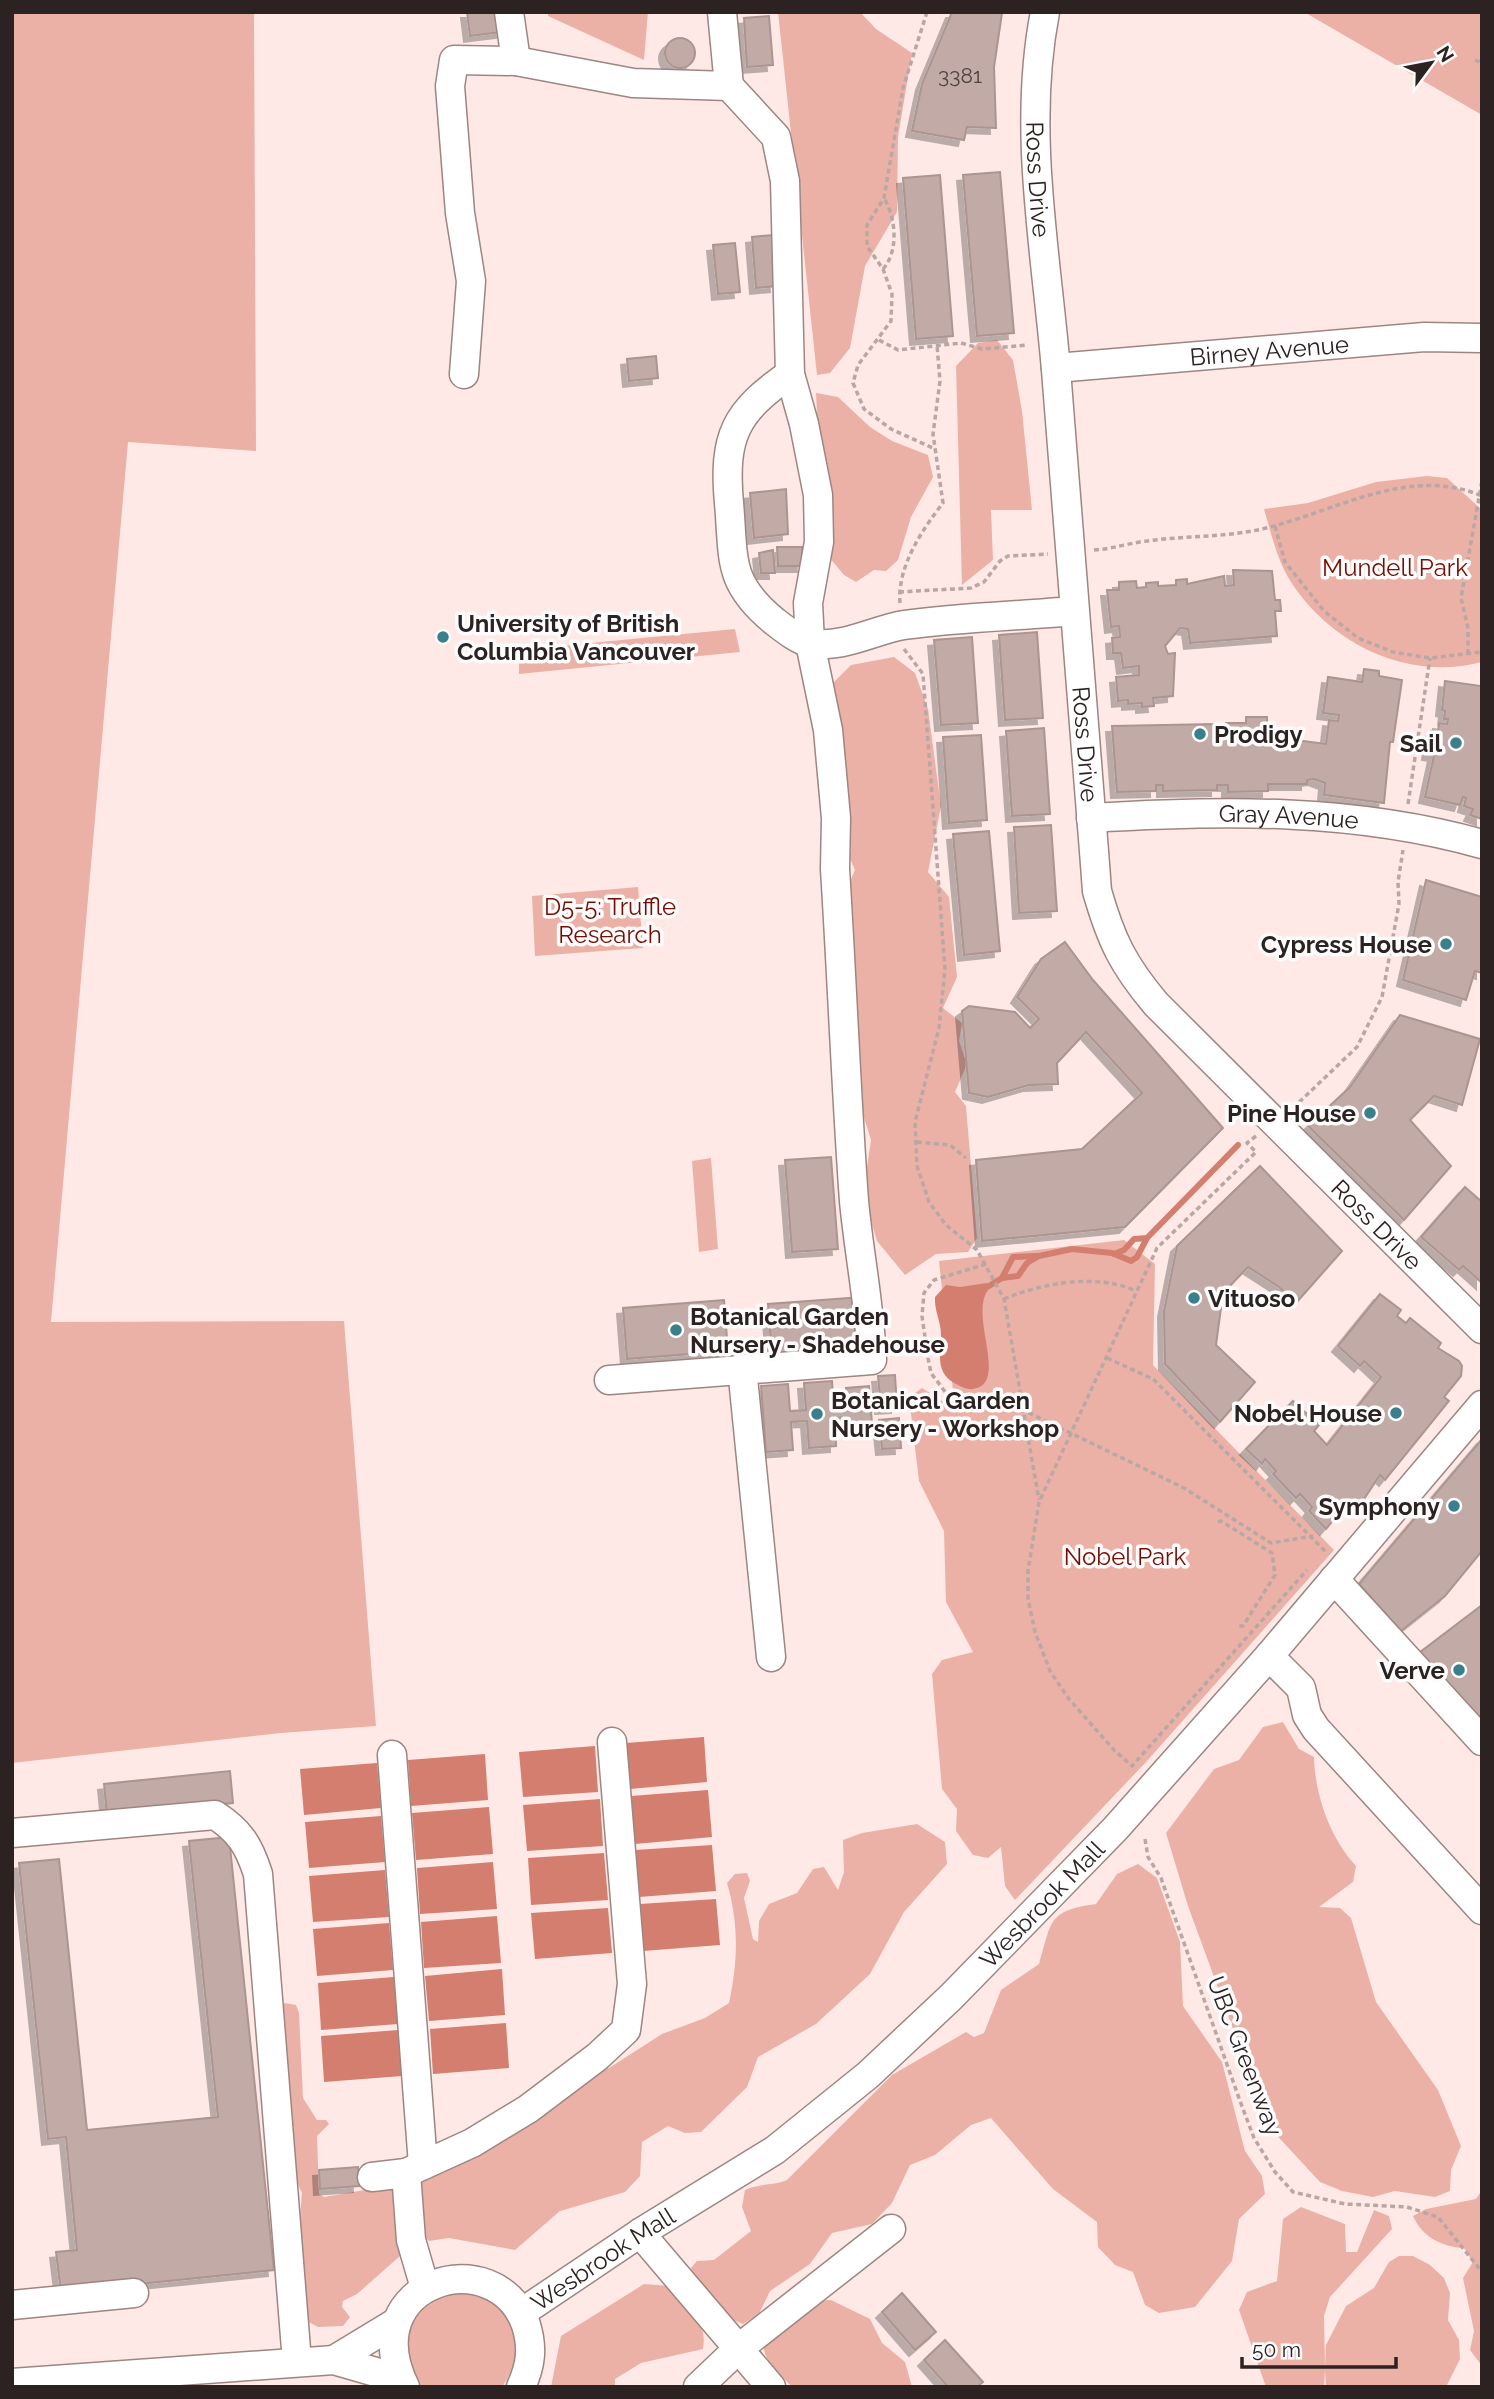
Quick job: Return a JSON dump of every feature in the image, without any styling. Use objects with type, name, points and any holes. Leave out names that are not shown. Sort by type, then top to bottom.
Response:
[{"type":"street","points":[[509,12],[516,61]]},
{"type":"street","points":[[609,1380],[872,1360],[870,1319],[861,1275],[854,1199],[828,730],[810,643],[808,603],[819,542],[818,495],[804,424],[790,374],[785,181],[776,137],[729,86],[722,12]]},
{"type":"street","name":"Ross Drive","points":[[1045,12],[1036,89],[1035,159],[1056,368],[1097,891],[1111,940],[1132,976],[1271,1122],[1482,1329]]},
{"type":"street","points":[[464,374],[471,281],[460,213],[450,86],[454,60],[516,61],[632,83],[729,86]]},
{"type":"street","name":"Birney Avenue","points":[[1056,368],[1424,337],[1482,338]]},
{"type":"street","points":[[790,374],[761,394],[736,424],[726,469],[736,576],[753,603],[782,627],[810,643],[848,641],[902,625],[1074,611]]},
{"type":"street","name":"Gray Avenue","points":[[1091,818],[1236,811],[1306,814],[1405,827],[1482,844]]},
{"type":"street","points":[[743,1368],[771,1657]]},
{"type":"street","name":"Wesbrook Mall","points":[[521,2313],[640,2233],[775,2150],[868,2075],[951,1997],[1107,1838],[1269,1656],[1327,1564],[1482,1405]]},
{"type":"street","points":[[1327,1564],[1482,1741]]},
{"type":"street","points":[[1269,1656],[1301,1688],[1307,1715],[1316,1729],[1482,1910]]},
{"type":"street","points":[[372,2176],[414,2169],[472,2143],[528,2109],[597,2057],[626,2030],[632,1984],[612,1742]]},
{"type":"street","points":[[392,1755],[414,2169],[411,2241],[425,2288]]},
{"type":"street","points":[[12,1833],[215,1815],[234,1827],[250,1848],[258,1874],[288,2371]]},
{"type":"street","points":[[698,2387],[738,2348],[891,2229]]},
{"type":"street","points":[[640,2233],[771,2387]]},
{"type":"street","points":[[404,2386],[394,2358],[395,2323],[403,2308],[425,2288],[443,2280],[460,2279],[487,2284],[510,2298],[521,2313],[531,2340],[530,2364],[521,2387]]},
{"type":"street","points":[[12,2305],[134,2293]]},
{"type":"street","points":[[12,2383],[234,2377],[288,2371],[334,2360],[395,2323]]},
{"type":"street","points":[[334,2360],[369,2369],[404,2386]]},
{"type":"path","points":[[927,12],[903,88],[884,198],[867,225],[867,246],[883,270],[892,294],[891,321],[858,365],[853,383],[863,408],[891,429],[936,449]]},
{"type":"path","points":[[1475,60],[1482,63]]},
{"type":"path","points":[[883,270],[892,259],[894,232],[892,211],[884,198]]},
{"type":"path","points":[[879,340],[898,350],[961,342],[982,349],[1027,345]]},
{"type":"path","points":[[937,345],[940,381],[933,434],[943,503],[918,536],[899,592],[904,653],[923,674],[945,969],[939,1028],[915,1122],[918,1166],[929,1202],[946,1225],[977,1250],[1004,1299],[1039,1502]]},
{"type":"path","points":[[1468,654],[1468,628],[1461,598],[1482,481]]},
{"type":"path","points":[[899,592],[971,587],[984,582],[1000,561],[1008,556],[1110,549],[1146,541],[1218,537],[1275,526],[1338,504],[1398,488],[1437,486],[1480,495]]},
{"type":"path","points":[[1275,526],[1285,562],[1324,611],[1357,638],[1393,652],[1430,658],[1482,652]]},
{"type":"path","points":[[1107,1358],[1153,1379],[1313,1536],[1327,1564],[1132,1766],[1114,1750],[1069,1699],[1050,1671],[1035,1632],[1028,1599],[1028,1571],[1039,1502],[1157,1248],[1256,1152],[1248,1143],[1271,1122],[1297,1105],[1357,1047],[1382,997],[1399,904],[1398,882],[1430,658]]},
{"type":"path","points":[[916,1142],[950,1145],[966,1158]]},
{"type":"path","points":[[986,1264],[933,1280],[924,1293],[924,1336],[931,1373],[946,1393],[963,1404],[993,1410],[1025,1411],[1184,1488],[1271,1543],[1313,1536]]},
{"type":"path","points":[[1004,1299],[1034,1287],[1111,1282],[1136,1291]]},
{"type":"path","points":[[1218,1522],[1221,1521],[1272,1553]]},
{"type":"path","points":[[1239,1626],[1243,1626],[1275,1575],[1271,1543]]},
{"type":"path","name":"UBC Greenway","points":[[1145,1839],[1148,1857],[1161,1878],[1250,2126],[1275,2172],[1293,2192],[1345,2204],[1407,2207],[1438,2217],[1482,2272]]},
{"type":"green space","points":[[12,12],[254,12],[256,451],[128,442],[51,1322],[344,1321],[376,1726],[281,1733],[12,1763]]},
{"type":"green space","points":[[548,12],[648,12],[644,60],[548,16]]},
{"type":"green space","points":[[778,12],[860,12],[876,29],[912,53],[898,137],[897,212],[865,266],[850,348],[830,373],[817,375]]},
{"type":"green space","points":[[1304,12],[1482,12],[1482,115]]},
{"type":"green space","points":[[997,340],[1013,360],[1022,411],[1032,510],[991,510],[993,560],[962,585],[956,366],[978,343]]},
{"type":"green space","points":[[816,393],[838,397],[870,427],[892,441],[928,455],[933,477],[911,517],[898,560],[886,571],[874,570],[856,582],[844,575],[824,551]]},
{"type":"green space","name":"Mundell Park","points":[[1427,476],[1447,478],[1482,510],[1482,662],[1455,667],[1429,667],[1377,654],[1353,642],[1312,609],[1295,588],[1276,550],[1264,509],[1308,503],[1376,482]]},
{"type":"green space","points":[[735,629],[740,652],[519,674],[519,650]]},
{"type":"green space","points":[[894,657],[915,673],[928,709],[941,806],[928,872],[949,897],[957,977],[943,1008],[962,1023],[959,1041],[967,1064],[955,1092],[966,1106],[977,1238],[968,1252],[936,1254],[905,1275],[877,1241],[863,1194],[871,1140],[856,1092],[846,891],[855,870],[840,835],[829,687],[851,665]]},
{"type":"green space","name":"D5-5: Truffle Research","points":[[638,887],[643,948],[535,956],[532,896]]},
{"type":"green space","points":[[711,1158],[718,1249],[699,1252],[692,1161]]},
{"type":"green space","name":"Nobel Park","points":[[1124,1240],[1155,1264],[1153,1365],[1334,1550],[1147,1761],[1015,1900],[1005,1886],[1001,1847],[988,1858],[973,1855],[956,1831],[957,1809],[942,1789],[932,1674],[942,1660],[973,1652],[946,1602],[944,1531],[919,1481],[909,1397],[922,1388],[944,1402],[954,1400],[939,1261]]},
{"type":"green space","points":[[1283,1722],[1299,1749],[1314,1757],[1317,1786],[1326,1815],[1339,1842],[1356,1866],[1353,1882],[1319,1907],[1340,1908],[1351,1918],[1376,2002],[1438,2090],[1461,2146],[1451,2170],[1450,2191],[1435,2197],[1395,2191],[1373,2197],[1342,2191],[1320,2182],[1269,2127],[1188,1906],[1166,1833],[1214,1769],[1239,1760],[1263,1727]]},
{"type":"green space","points":[[917,1824],[945,1842],[947,1864],[904,1912],[870,1974],[816,2024],[758,2057],[747,2087],[701,2132],[685,2133],[668,2126],[642,2142],[640,2176],[625,2192],[560,2211],[515,2250],[449,2238],[429,2241],[418,2231],[416,2193],[425,2178],[509,2125],[555,2108],[582,2084],[594,2063],[609,2068],[662,2034],[705,2018],[729,2003],[736,1943],[734,1913],[727,1883],[735,1874],[747,1873],[750,1881],[744,1898],[753,1939],[758,1942],[759,1921],[769,1904],[797,1893],[813,1869],[824,1867],[838,1890],[844,1872],[843,1840],[862,1833]]},
{"type":"green space","points":[[1138,1864],[1157,1878],[1180,1942],[1183,2006],[1222,2062],[1245,2151],[1262,2176],[1265,2194],[1239,2219],[1232,2261],[1195,2307],[1159,2313],[1145,2305],[1133,2272],[1115,2265],[1098,2247],[1097,2222],[1053,2189],[991,2118],[971,2125],[935,2155],[910,2165],[892,2203],[872,2224],[832,2233],[810,2264],[770,2291],[759,2314],[743,2324],[715,2313],[691,2268],[697,2261],[714,2260],[751,2231],[742,2207],[745,2190],[787,2180],[892,2075],[966,2032],[974,2037],[984,2033],[1001,1990],[1039,1964],[1046,1937],[1054,1921],[1068,1910],[1096,1904],[1117,1874]]},
{"type":"green space","points":[[284,2003],[296,2005],[299,2013],[303,2098],[317,2120],[326,2120],[329,2124],[317,2136],[319,2194],[324,2197],[394,2185],[402,2213],[400,2256],[357,2294],[343,2301],[342,2307],[350,2317],[343,2326],[318,2327],[301,2318],[298,2242],[302,2193],[290,2167],[278,2011]]},
{"type":"green space","points":[[1482,2190],[1482,2366],[1470,2350],[1474,2331],[1463,2278],[1473,2262],[1464,2248],[1448,2246],[1427,2235],[1413,2216],[1426,2209],[1476,2199]]},
{"type":"green space","points":[[1301,2207],[1345,2224],[1346,2252],[1357,2252],[1374,2210],[1389,2216],[1392,2229],[1330,2297],[1324,2316],[1325,2367],[1326,2345],[1346,2306],[1374,2288],[1389,2262],[1399,2256],[1413,2256],[1430,2265],[1444,2278],[1450,2293],[1448,2320],[1459,2340],[1460,2359],[1446,2387],[1326,2387],[1325,2370],[1324,2387],[1266,2387],[1239,2310],[1247,2292],[1277,2281],[1283,2219]]},
{"type":"green space","points":[[644,2284],[669,2286],[689,2307],[702,2330],[703,2349],[641,2363],[615,2379],[615,2387],[551,2387],[561,2336]]},
{"type":"green space","points":[[469,2290],[500,2307],[510,2318],[516,2348],[515,2359],[507,2379],[502,2387],[417,2387],[402,2335],[430,2297]]},
{"type":"green space","points":[[831,2300],[870,2319],[882,2343],[905,2362],[912,2387],[792,2387],[770,2364],[764,2351],[764,2320],[787,2303]]},
{"type":"shaded area","points":[[987,1283],[990,1288],[984,1299],[983,1313],[988,1374],[984,1384],[969,1389],[950,1381],[942,1370],[941,1329],[935,1297],[946,1285],[960,1287]]},
{"type":"shaded area","points":[[704,1737],[707,1782],[630,1789],[626,1743]]},
{"type":"shaded area","points":[[595,1746],[598,1792],[523,1797],[519,1752]]},
{"type":"shaded area","points":[[485,1754],[488,1800],[411,1806],[408,1760]]},
{"type":"shaded area","points":[[377,1763],[381,1808],[304,1815],[300,1769]]},
{"type":"shaded area","points":[[708,1790],[712,1837],[635,1844],[631,1796]]},
{"type":"shaded area","points":[[600,1799],[603,1846],[527,1851],[523,1805]]},
{"type":"shaded area","points":[[489,1807],[493,1854],[416,1860],[412,1813]]},
{"type":"shaded area","points":[[381,1816],[385,1862],[309,1868],[305,1822]]},
{"type":"shaded area","points":[[712,1845],[716,1891],[639,1897],[635,1850]]},
{"type":"shaded area","points":[[604,1853],[608,1900],[531,1905],[528,1858]]},
{"type":"shaded area","points":[[493,1862],[497,1909],[420,1914],[417,1868]]},
{"type":"shaded area","points":[[385,1870],[389,1917],[313,1922],[309,1876]]},
{"type":"shaded area","points":[[716,1899],[720,1945],[643,1951],[640,1904]]},
{"type":"shaded area","points":[[608,1908],[612,1953],[535,1959],[531,1913]]},
{"type":"shaded area","points":[[497,1916],[501,1963],[424,1968],[421,1922]]},
{"type":"shaded area","points":[[389,1923],[393,1970],[317,1976],[313,1929]]},
{"type":"shaded area","points":[[502,1969],[505,2015],[429,2021],[425,1976]]},
{"type":"shaded area","points":[[394,1977],[398,2024],[321,2030],[318,1983]]},
{"type":"shaded area","points":[[506,2023],[509,2068],[433,2074],[430,2029]]},
{"type":"shaded area","points":[[398,2030],[402,2076],[324,2082],[321,2036]]},
{"type":"building","points":[[467,12],[500,12],[502,32],[470,36]]},
{"type":"building","points":[[952,12],[1002,13],[994,67],[996,128],[967,127],[964,140],[912,131],[922,84]]},
{"type":"building","points":[[769,16],[773,65],[747,67],[744,18]]},
{"type":"building","points":[[680,38],[686,39],[694,47],[694,59],[686,67],[680,68],[674,67],[666,59],[665,53],[666,47],[674,39]]},
{"type":"building","points":[[1000,172],[1014,333],[977,336],[963,175]]},
{"type":"building","points":[[940,175],[953,336],[916,339],[903,178]]},
{"type":"building","points":[[772,235],[776,286],[756,288],[752,237]]},
{"type":"building","points":[[735,243],[740,292],[718,294],[713,245]]},
{"type":"building","points":[[656,356],[658,378],[629,381],[627,359]]},
{"type":"building","points":[[786,489],[788,534],[754,538],[750,493]]},
{"type":"building","points":[[777,547],[802,547],[803,566],[778,566]]},
{"type":"building","points":[[773,550],[775,573],[761,573],[759,553]]},
{"type":"building","name":"Prodigy","points":[[1233,570],[1272,571],[1275,600],[1280,600],[1281,611],[1275,611],[1277,636],[1190,643],[1188,629],[1180,628],[1165,646],[1168,654],[1175,653],[1173,696],[1153,698],[1154,706],[1142,707],[1142,703],[1128,704],[1128,700],[1118,701],[1116,677],[1139,675],[1139,666],[1123,668],[1121,653],[1113,653],[1112,638],[1120,637],[1119,626],[1111,627],[1107,590],[1119,590],[1119,582],[1136,581],[1137,588],[1146,587],[1146,583],[1158,582],[1158,586],[1176,585],[1176,580],[1187,579],[1187,584],[1224,576],[1225,586],[1234,585]]},
{"type":"building","points":[[1037,632],[1043,718],[1005,720],[999,635]]},
{"type":"building","points":[[972,637],[978,723],[941,725],[934,640]]},
{"type":"building","name":"Prodigy","points":[[1364,669],[1379,671],[1379,676],[1402,680],[1393,742],[1390,742],[1384,803],[1324,795],[1325,783],[1314,779],[1307,780],[1307,784],[1268,784],[1268,791],[1228,792],[1228,785],[1217,785],[1217,790],[1163,791],[1163,785],[1156,785],[1156,791],[1117,792],[1112,726],[1216,724],[1216,730],[1226,730],[1226,723],[1246,723],[1246,717],[1267,717],[1267,726],[1274,726],[1274,731],[1288,731],[1288,739],[1326,744],[1329,720],[1338,721],[1339,715],[1323,713],[1328,677],[1362,682]]},
{"type":"building","name":"Sail","points":[[1445,681],[1481,686],[1482,819],[1470,815],[1473,809],[1464,806],[1466,798],[1463,797],[1460,805],[1425,797],[1434,755],[1428,754],[1431,731],[1438,732],[1439,723],[1447,724],[1448,719],[1444,719],[1445,711],[1442,710]]},
{"type":"building","points":[[1044,728],[1050,814],[1012,816],[1006,731]]},
{"type":"building","points":[[981,735],[987,820],[949,823],[943,737]]},
{"type":"building","points":[[1051,825],[1057,911],[1019,913],[1014,827]]},
{"type":"building","points":[[989,831],[1000,951],[964,955],[953,834]]},
{"type":"building","name":"Cypress House","points":[[1426,880],[1482,897],[1482,973],[1475,971],[1466,1000],[1403,980]]},
{"type":"building","points":[[1065,942],[1093,980],[1223,1128],[1125,1227],[982,1241],[976,1160],[1082,1149],[1142,1093],[1086,1032],[1057,1063],[1058,1084],[1029,1085],[988,1097],[969,1093],[962,1011],[969,1006],[1015,1012],[1030,1028],[1039,1019],[1017,997],[1041,959]]},
{"type":"building","name":"Pine House","points":[[1400,1015],[1480,1039],[1462,1105],[1434,1096],[1410,1120],[1451,1166],[1404,1220],[1308,1126],[1350,1087]]},
{"type":"building","points":[[831,1157],[838,1249],[792,1252],[785,1160]]},
{"type":"building","name":"Vituoso","points":[[1260,1166],[1342,1251],[1296,1303],[1279,1287],[1248,1267],[1223,1293],[1216,1345],[1255,1382],[1220,1422],[1165,1364],[1164,1311],[1177,1246]]},
{"type":"building","points":[[1465,1187],[1482,1202],[1482,1283],[1463,1266],[1459,1270],[1421,1237]]},
{"type":"building","name":"Nobel House","points":[[1380,1294],[1401,1310],[1397,1316],[1406,1323],[1410,1318],[1441,1343],[1438,1348],[1459,1361],[1462,1366],[1461,1376],[1444,1397],[1449,1401],[1385,1480],[1380,1475],[1358,1508],[1354,1503],[1345,1515],[1340,1512],[1326,1529],[1309,1511],[1312,1507],[1300,1494],[1296,1498],[1273,1474],[1276,1471],[1265,1459],[1262,1464],[1246,1449],[1293,1401],[1319,1425],[1314,1431],[1327,1445],[1381,1377],[1364,1361],[1360,1366],[1338,1346]]},
{"type":"building","points":[[862,1297],[866,1348],[772,1355],[768,1304]]},
{"type":"building","name":"Botanical Garden Nursery - Shadehouse","points":[[724,1300],[728,1351],[627,1359],[623,1308]]},
{"type":"building","points":[[895,1375],[897,1407],[881,1408],[878,1376]]},
{"type":"building","name":"Botanical Garden Nursery - Workshop","points":[[832,1381],[834,1409],[847,1408],[846,1388],[869,1386],[872,1423],[848,1424],[848,1417],[835,1418],[836,1446],[809,1448],[807,1421],[791,1422],[793,1450],[766,1452],[761,1386],[788,1384],[790,1411],[806,1410],[804,1383]]},
{"type":"building","points":[[899,1418],[901,1448],[882,1449],[879,1420]]},
{"type":"building","name":"Symphony","points":[[1482,1439],[1482,1551],[1445,1596],[1401,1631],[1359,1584]]},
{"type":"building","name":"Verve","points":[[1482,1605],[1482,1721],[1419,1653]]},
{"type":"building","points":[[230,1771],[233,1803],[107,1815],[104,1784]]},
{"type":"building","points":[[229,1837],[274,2270],[61,2292],[56,2252],[77,2250],[66,2137],[48,2139],[19,1863],[59,1859],[87,2130],[218,2117],[189,1841]]},
{"type":"building","points":[[358,2167],[359,2186],[320,2189],[319,2170]]},
{"type":"building","points":[[902,2293],[936,2332],[915,2350],[882,2312]]},
{"type":"building","points":[[945,2340],[983,2382],[977,2387],[948,2387],[924,2360]]},
{"type":"waterway","points":[[989,1286],[1002,1278],[1018,1276],[1027,1263],[1039,1256],[1072,1249],[1112,1253],[1131,1261],[1137,1257],[1147,1238],[1238,1145]]},
{"type":"waterway","points":[[1114,1254],[1124,1250],[1134,1239],[1147,1238]]},
{"type":"waterway","points":[[1002,1278],[1013,1257],[1037,1256]]},
{"type":"place","name":"University of British Columbia Vancouver","points":[[443,637]]},
{"type":"place","name":"Prodigy","points":[[1200,734]]},
{"type":"place","name":"Sail","points":[[1456,743]]},
{"type":"place","name":"Cypress House","points":[[1446,944]]},
{"type":"place","name":"Pine House","points":[[1370,1113]]},
{"type":"place","name":"Vituoso","points":[[1194,1298]]},
{"type":"place","name":"Botanical Garden Nursery - Shadehouse","points":[[676,1330]]},
{"type":"place","name":"Nobel House","points":[[1396,1413]]},
{"type":"place","name":"Botanical Garden Nursery - Workshop","points":[[817,1414]]},
{"type":"place","name":"Symphony","points":[[1454,1506]]},
{"type":"place","name":"Verve","points":[[1459,1670]]}]
